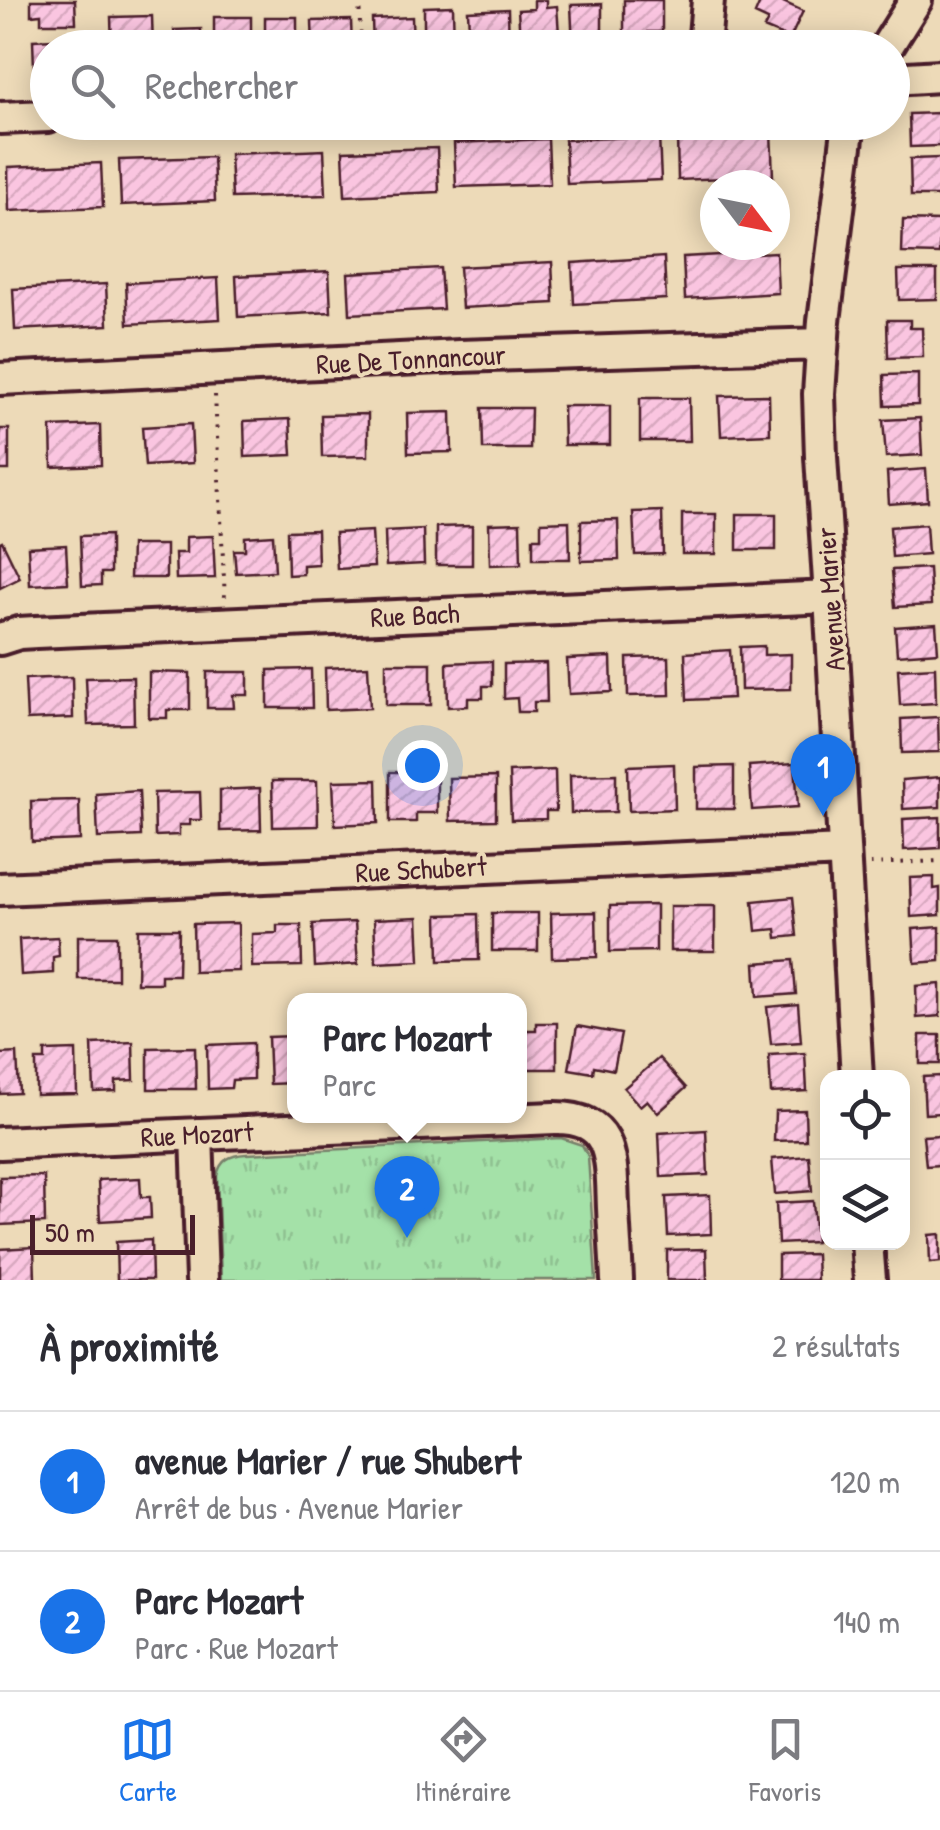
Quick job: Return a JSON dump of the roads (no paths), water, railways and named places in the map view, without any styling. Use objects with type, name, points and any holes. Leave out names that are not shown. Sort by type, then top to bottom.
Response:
[{"type":"street","points":[[706,30],[708,0]]},
{"type":"street","points":[[897,30],[916,0]]},
{"type":"street","points":[[910,78],[940,76]]},
{"type":"street","points":[[0,118],[30,117]]},
{"type":"street","name":"Avenue Marier","points":[[846,140],[819,394],[857,1070]]},
{"type":"street","name":"Rue De Tonnancour","points":[[0,379],[460,356],[822,344]]},
{"type":"street","name":"Rue Bach","points":[[0,639],[36,632],[830,597]]},
{"type":"street","name":"Rue Schubert","points":[[0,889],[843,851]]},
{"type":"street","name":"Rue Mozart","points":[[527,1119],[577,1119],[596,1129],[609,1150],[617,1280]]},
{"type":"street","name":"Rue Mozart","points":[[0,1144],[442,1123]]},
{"type":"street","points":[[197,1134],[202,1280]]},
{"type":"street","points":[[868,1250],[870,1280]]},
{"type":"place","name":"avenue Marier / rue Shubert","points":[[823,816]]},
{"type":"place","name":"Parc Mozart","points":[[407,1238]]}]
